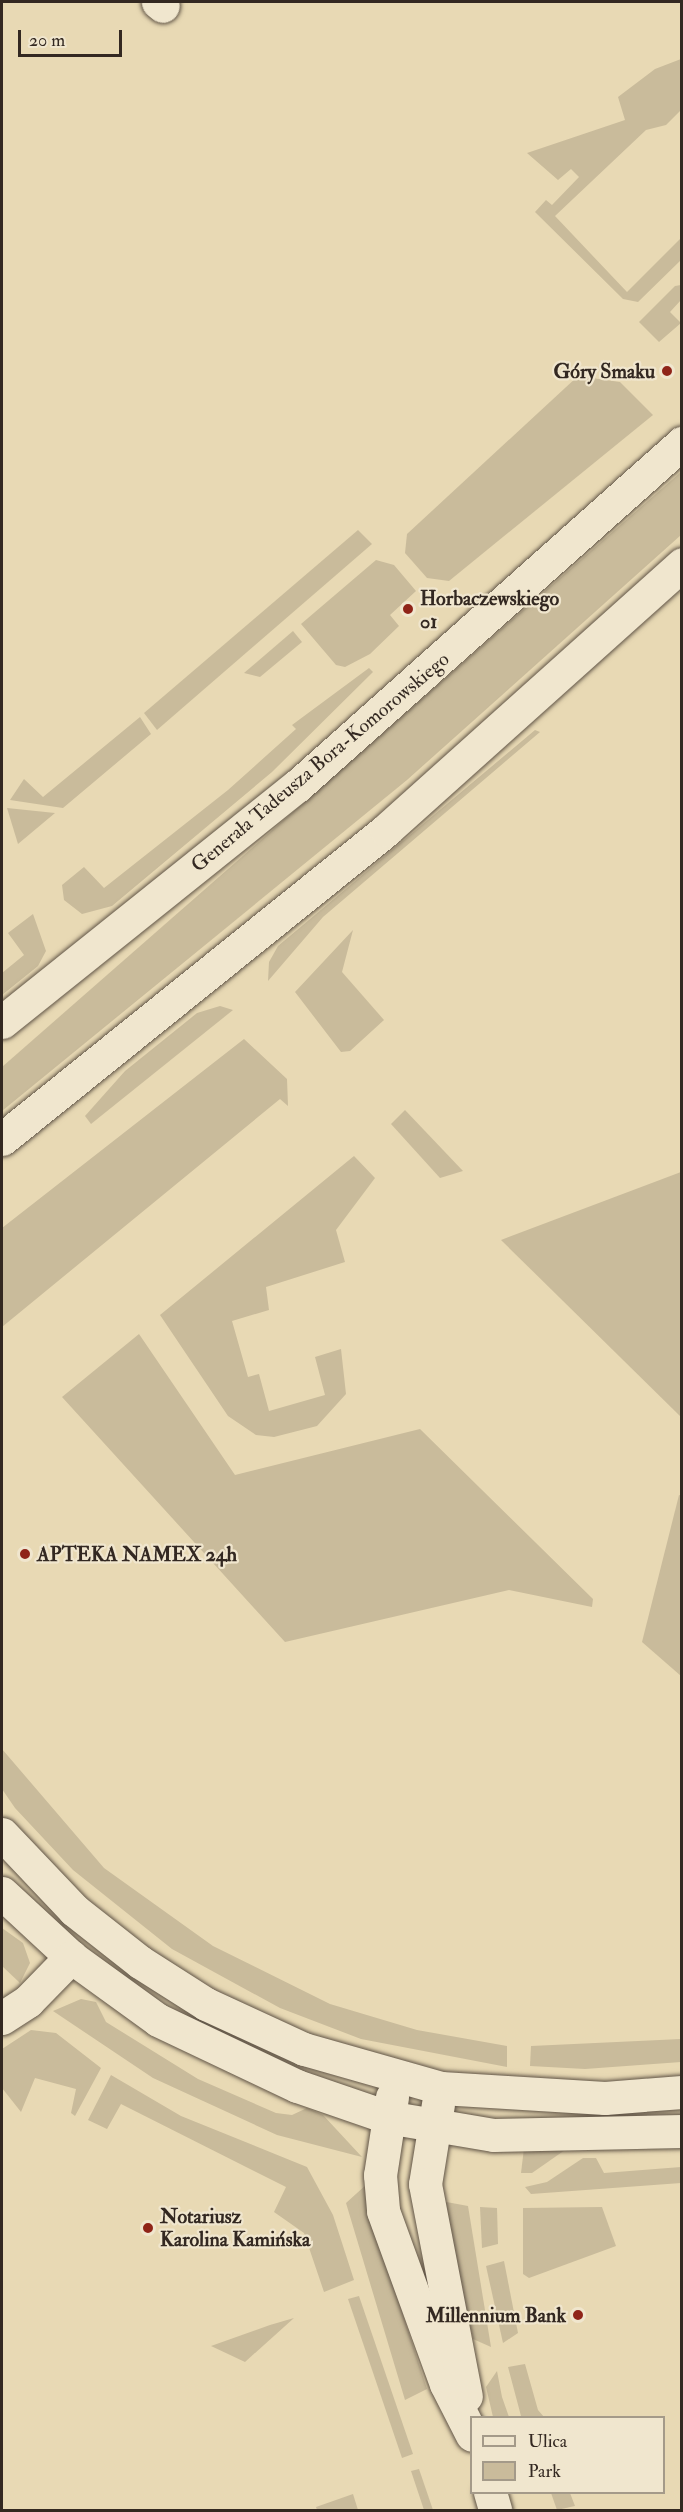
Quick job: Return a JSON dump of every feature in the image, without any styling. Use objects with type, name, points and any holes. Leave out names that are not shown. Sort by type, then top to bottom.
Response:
[{"type":"street","name":"Generała Tadeusza Bora-Komorowskiego","points":[[2,1022],[297,786],[681,442]]},
{"type":"street","points":[[2,1139],[386,830],[681,564]]},
{"type":"street","points":[[2,1834],[74,1910],[140,1962],[206,2004],[304,2049],[397,2078],[441,2088],[605,2098],[681,2092]]},
{"type":"street","points":[[2,1893],[71,1958],[158,2020],[238,2062],[387,2117],[512,2137],[681,2131]]},
{"type":"street","points":[[2,2018],[28,2001],[71,1958]]},
{"type":"street","points":[[397,2078],[387,2117],[382,2211],[446,2384],[470,2432]]},
{"type":"street","points":[[441,2088],[425,2184],[470,2429]]},
{"type":"street","points":[[490,2494],[495,2511]]},
{"type":"green space","points":[[681,59],[681,110],[666,125],[646,130],[555,216],[627,292],[681,238],[681,260],[638,302],[623,299],[535,212],[546,200],[552,205],[579,177],[571,169],[558,180],[527,153],[625,120],[618,97],[655,69]]},
{"type":"green space","points":[[681,285],[681,300],[670,312],[681,323],[659,342],[639,322],[675,286]]},
{"type":"green space","points":[[578,376],[620,382],[653,415],[449,581],[427,578],[405,553],[407,534]]},
{"type":"green space","points":[[681,472],[681,535],[407,780],[2,1111],[2,1067]]},
{"type":"green space","points":[[358,530],[372,544],[157,730],[144,713]]},
{"type":"green space","points":[[376,560],[394,565],[416,591],[390,615],[399,626],[370,654],[345,667],[336,665],[301,624]]},
{"type":"green space","points":[[293,631],[302,642],[260,677],[244,673]]},
{"type":"green space","points":[[369,668],[373,672],[272,772],[112,906],[82,914],[64,900],[62,885],[84,867],[104,888],[228,790],[296,729],[292,725]]},
{"type":"green space","points":[[140,717],[151,734],[63,808],[10,800],[24,779],[43,797]]},
{"type":"green space","points":[[535,730],[540,732],[323,917],[268,981],[269,962],[278,946]]},
{"type":"green space","points":[[7,808],[55,813],[18,844]]},
{"type":"green space","points":[[33,914],[46,951],[38,966],[2,995],[2,973],[24,955],[8,933]]},
{"type":"green space","points":[[353,930],[342,972],[384,1020],[350,1051],[341,1052],[295,992]]},
{"type":"green space","points":[[220,1006],[233,1010],[91,1124],[85,1116],[125,1071],[197,1013]]},
{"type":"green space","points":[[244,1039],[287,1079],[288,1106],[280,1099],[2,1327],[2,1228]]},
{"type":"green space","points":[[405,1110],[463,1171],[440,1178],[391,1124]]},
{"type":"green space","points":[[354,1156],[375,1178],[336,1230],[345,1262],[266,1287],[269,1310],[232,1321],[248,1377],[259,1374],[269,1411],[325,1395],[315,1357],[341,1349],[346,1394],[317,1426],[274,1437],[256,1435],[228,1416],[160,1315]]},
{"type":"green space","points":[[682,1172],[681,1417],[501,1240]]},
{"type":"green space","points":[[139,1334],[235,1475],[420,1429],[593,1599],[592,1607],[509,1590],[285,1642],[62,1397]]},
{"type":"green space","points":[[679,1495],[682,1496],[681,1676],[642,1642]]},
{"type":"green space","points":[[2,1749],[104,1868],[213,1946],[330,2004],[417,2030],[507,2046],[507,2067],[361,2039],[280,2008],[172,1949],[73,1870],[15,1808],[2,1789]]},
{"type":"green space","points":[[2,1928],[23,1943],[30,1963],[20,1983],[2,1966]]},
{"type":"green space","points":[[81,1999],[96,2002],[106,2022],[198,2079],[276,2113],[292,2115],[307,2108],[323,2115],[362,2157],[277,2135],[153,2078],[53,2011]]},
{"type":"green space","points":[[31,2030],[56,2033],[101,2068],[75,2116],[71,2113],[76,2089],[35,2078],[21,2112],[2,2088],[2,2049]]},
{"type":"green space","points":[[681,2039],[681,2062],[585,2069],[530,2066],[531,2046]]},
{"type":"green space","points":[[111,2075],[181,2116],[307,2167],[333,2215],[354,2280],[324,2292],[304,2233],[274,2212],[286,2187],[121,2104],[107,2129],[88,2120]]},
{"type":"green space","points":[[524,2148],[565,2148],[565,2150],[532,2173],[521,2173]]},
{"type":"green space","points":[[583,2158],[596,2158],[604,2173],[681,2167],[681,2183],[531,2194],[525,2187],[547,2182]]},
{"type":"green space","points":[[367,2184],[369,2209],[427,2389],[405,2400],[346,2203]]},
{"type":"green space","points":[[441,2201],[468,2206],[491,2347],[473,2339]]},
{"type":"green space","points":[[480,2207],[497,2208],[498,2244],[482,2248]]},
{"type":"green space","points":[[602,2207],[616,2246],[529,2278],[523,2274],[523,2208]]},
{"type":"green space","points":[[504,2261],[518,2333],[503,2343],[486,2266]]},
{"type":"green space","points":[[359,2296],[413,2454],[402,2458],[348,2299]]},
{"type":"green space","points":[[294,2318],[245,2362],[211,2346],[270,2325]]},
{"type":"green space","points":[[525,2364],[538,2410],[543,2416],[521,2416],[508,2367]]},
{"type":"green space","points":[[497,2371],[509,2416],[493,2416],[486,2387]]},
{"type":"green space","points":[[419,2469],[433,2510],[424,2510],[411,2471]]},
{"type":"green space","points":[[353,2494],[358,2510],[317,2510],[316,2507]]},
{"type":"green space","points":[[551,2494],[570,2494],[575,2506],[557,2510]]},
{"type":"place","name":"Góry Smaku","points":[[667,371]]},
{"type":"place","name":"Horbaczewskiego 01","points":[[408,609]]},
{"type":"place","name":"APTEKA NAMEX 24h","points":[[25,1554]]},
{"type":"place","name":"Notariusz Karolina Kamińska","points":[[148,2228]]},
{"type":"place","name":"Millennium Bank","points":[[578,2315]]}]
